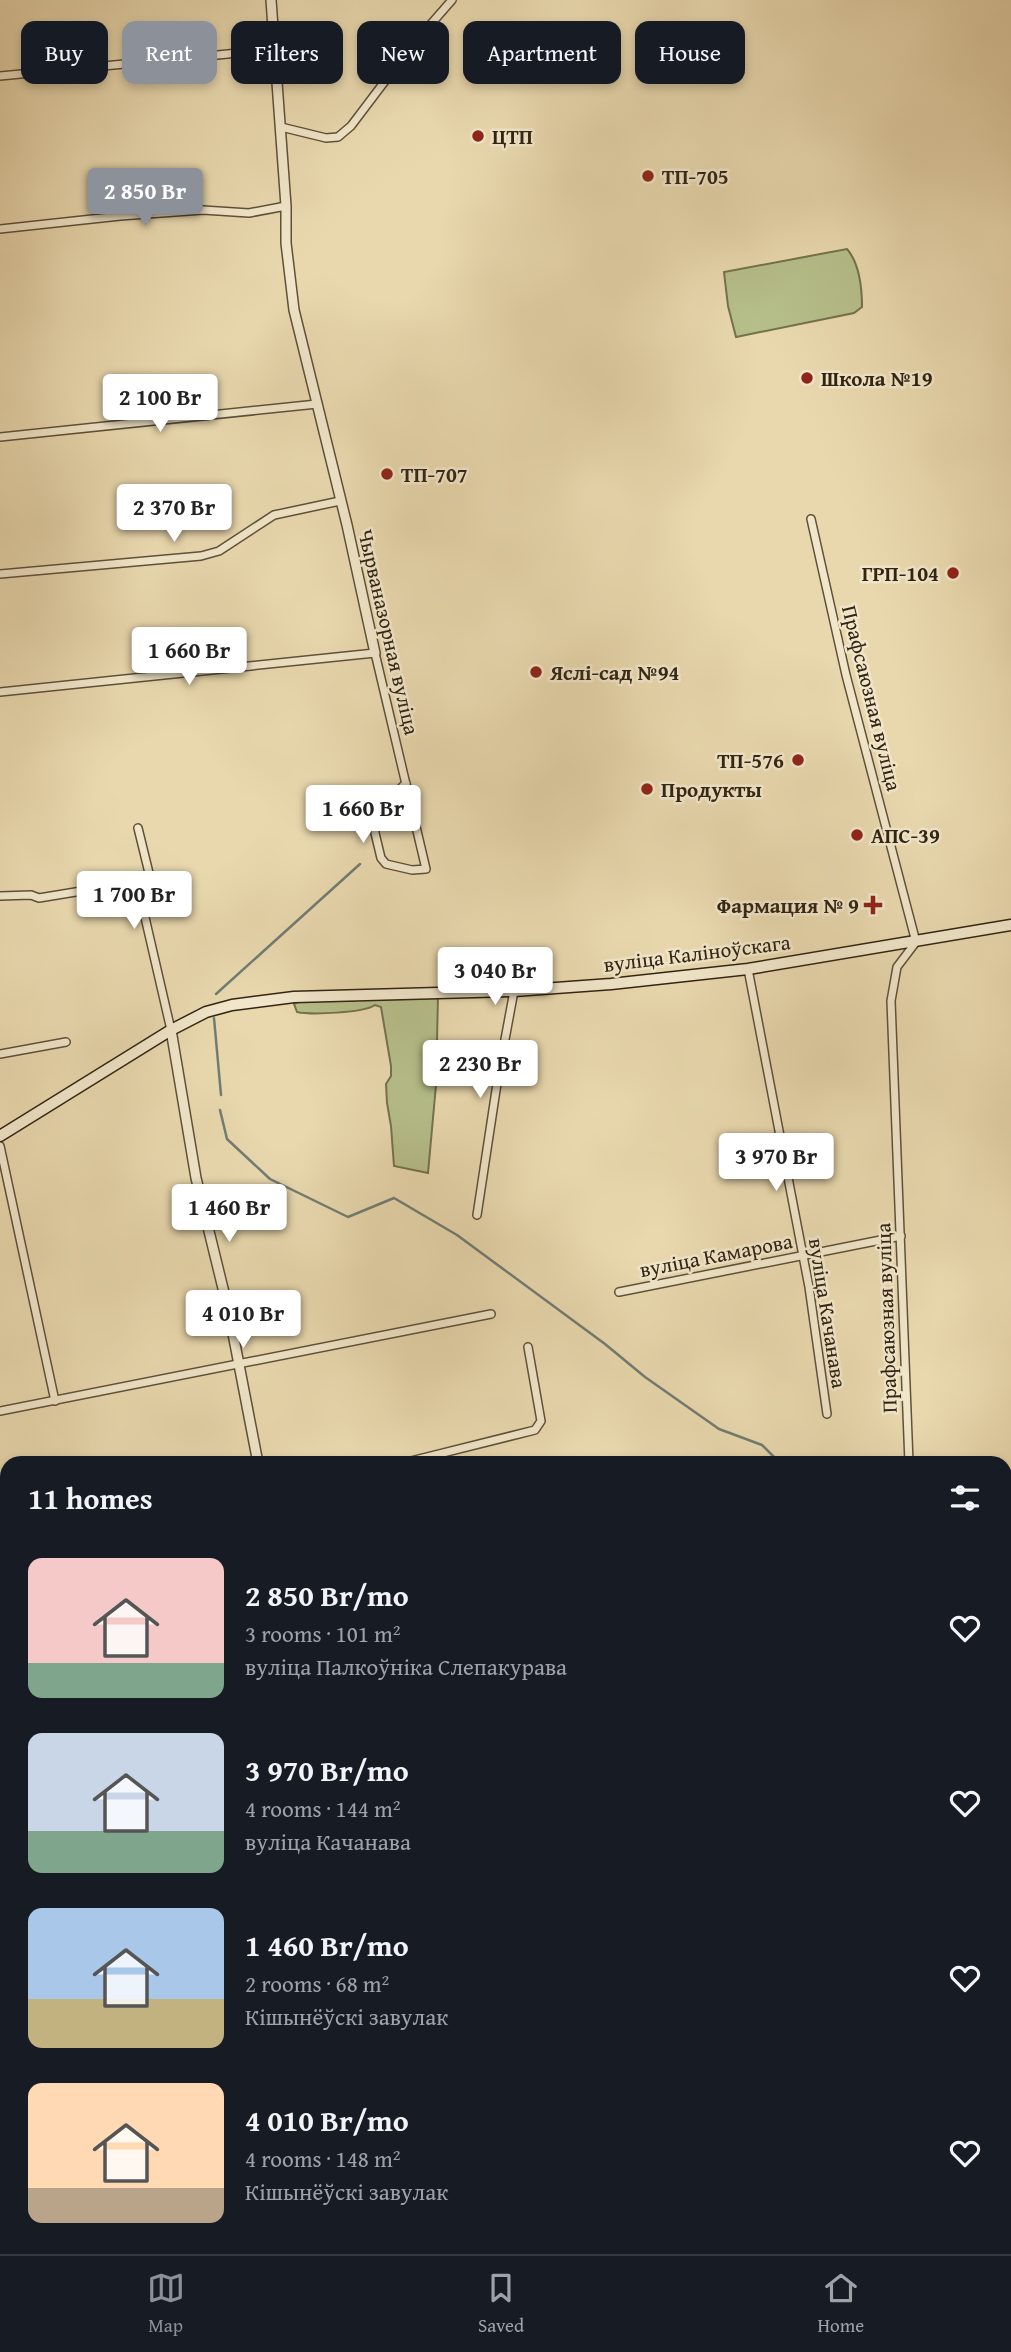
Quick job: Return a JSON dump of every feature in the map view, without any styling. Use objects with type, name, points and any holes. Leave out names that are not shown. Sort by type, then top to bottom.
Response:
[{"type":"main road","name":"вуліца Каліноўскага","points":[[0,1136],[171,1030],[206,1012],[232,1005],[293,997],[514,992],[611,984],[748,969],[1011,925]]},
{"type":"street","name":"Чырваназорная вуліца","points":[[271,0],[286,206],[286,243],[294,310],[340,501],[375,653],[406,783],[426,869],[412,870],[386,864],[381,858],[375,833],[375,823],[393,796],[406,783]]},
{"type":"street","points":[[281,127],[327,138],[338,137],[351,126],[410,48],[452,0]]},
{"type":"street","points":[[0,76],[231,53]]},
{"type":"street","points":[[0,229],[203,210],[248,213],[286,206]]},
{"type":"street","points":[[0,438],[317,404]]},
{"type":"street","points":[[0,574],[201,556],[219,551],[274,515],[340,501]]},
{"type":"street","name":"Прафсаюзная вуліца","points":[[811,519],[846,675],[916,942],[897,967],[891,1001],[909,1456]]},
{"type":"street","points":[[0,692],[375,653]]},
{"type":"street","points":[[138,828],[149,873],[138,887]]},
{"type":"street","points":[[0,896],[30,895],[39,898],[124,884],[138,887]]},
{"type":"street","points":[[138,887],[171,1030],[196,1178],[217,1259],[257,1456]]},
{"type":"street","name":"вуліца Качанава","points":[[748,969],[809,1287],[827,1415]]},
{"type":"street","points":[[477,1215],[514,992]]},
{"type":"street","points":[[0,1054],[66,1042]]},
{"type":"street","points":[[0,1146],[55,1401]]},
{"type":"street","name":"вуліца Камарова","points":[[620,1292],[901,1236]]},
{"type":"street","points":[[0,1411],[491,1314]]},
{"type":"street","points":[[431,1456],[536,1430],[541,1421],[528,1347]]},
{"type":"green space","points":[[847,249],[859,276],[862,307],[854,313],[736,337],[728,306],[724,272]]},
{"type":"green space","points":[[438,996],[436,1085],[428,1173],[394,1166],[386,1084],[391,1076],[391,1066],[381,1007],[375,1005],[349,1012],[314,1013],[297,1012],[294,1004],[302,1000],[351,1001],[380,997]]},
{"type":"waterway","points":[[216,994],[360,864]]},
{"type":"waterway","points":[[214,1018],[221,1095]]},
{"type":"waterway","points":[[220,1110],[227,1139],[270,1179],[348,1217],[394,1198],[457,1235],[605,1344],[645,1377],[719,1429],[762,1445],[773,1456]]},
{"type":"place","name":"ЦТП","points":[[478,136]]},
{"type":"place","name":"ТП-705","points":[[648,176]]},
{"type":"place","name":"Школа №19","points":[[807,378]]},
{"type":"place","name":"ТП-707","points":[[387,474]]},
{"type":"place","name":"ГРП-104","points":[[953,573]]},
{"type":"place","name":"Яслі-сад №94","points":[[536,672]]},
{"type":"place","name":"ТП-576","points":[[798,760]]},
{"type":"place","name":"Продукты","points":[[647,789]]},
{"type":"place","name":"АПС-39","points":[[857,835]]},
{"type":"place","name":"Фармация № 9","points":[[873,905]]}]
